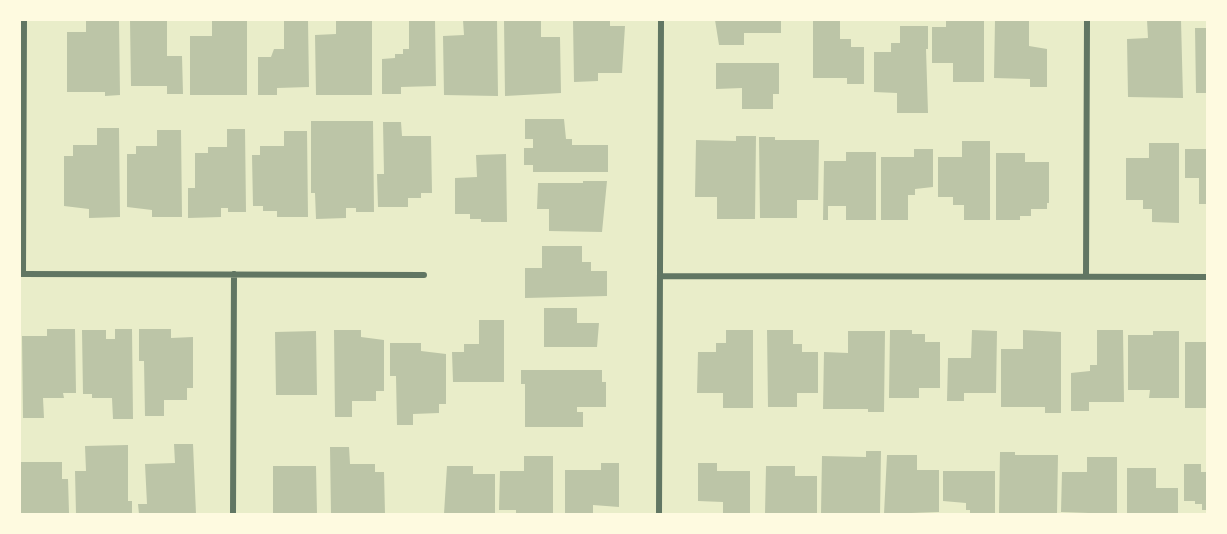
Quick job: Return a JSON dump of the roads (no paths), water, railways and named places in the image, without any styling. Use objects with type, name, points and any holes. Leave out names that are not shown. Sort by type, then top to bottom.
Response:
[{"type":"street","points":[[24,20],[21,274],[424,275]]},
{"type":"street","points":[[659,514],[661,20]]},
{"type":"street","points":[[1086,277],[1087,20]]},
{"type":"street","points":[[233,514],[234,274]]},
{"type":"street","points":[[660,276],[1208,277]]}]
